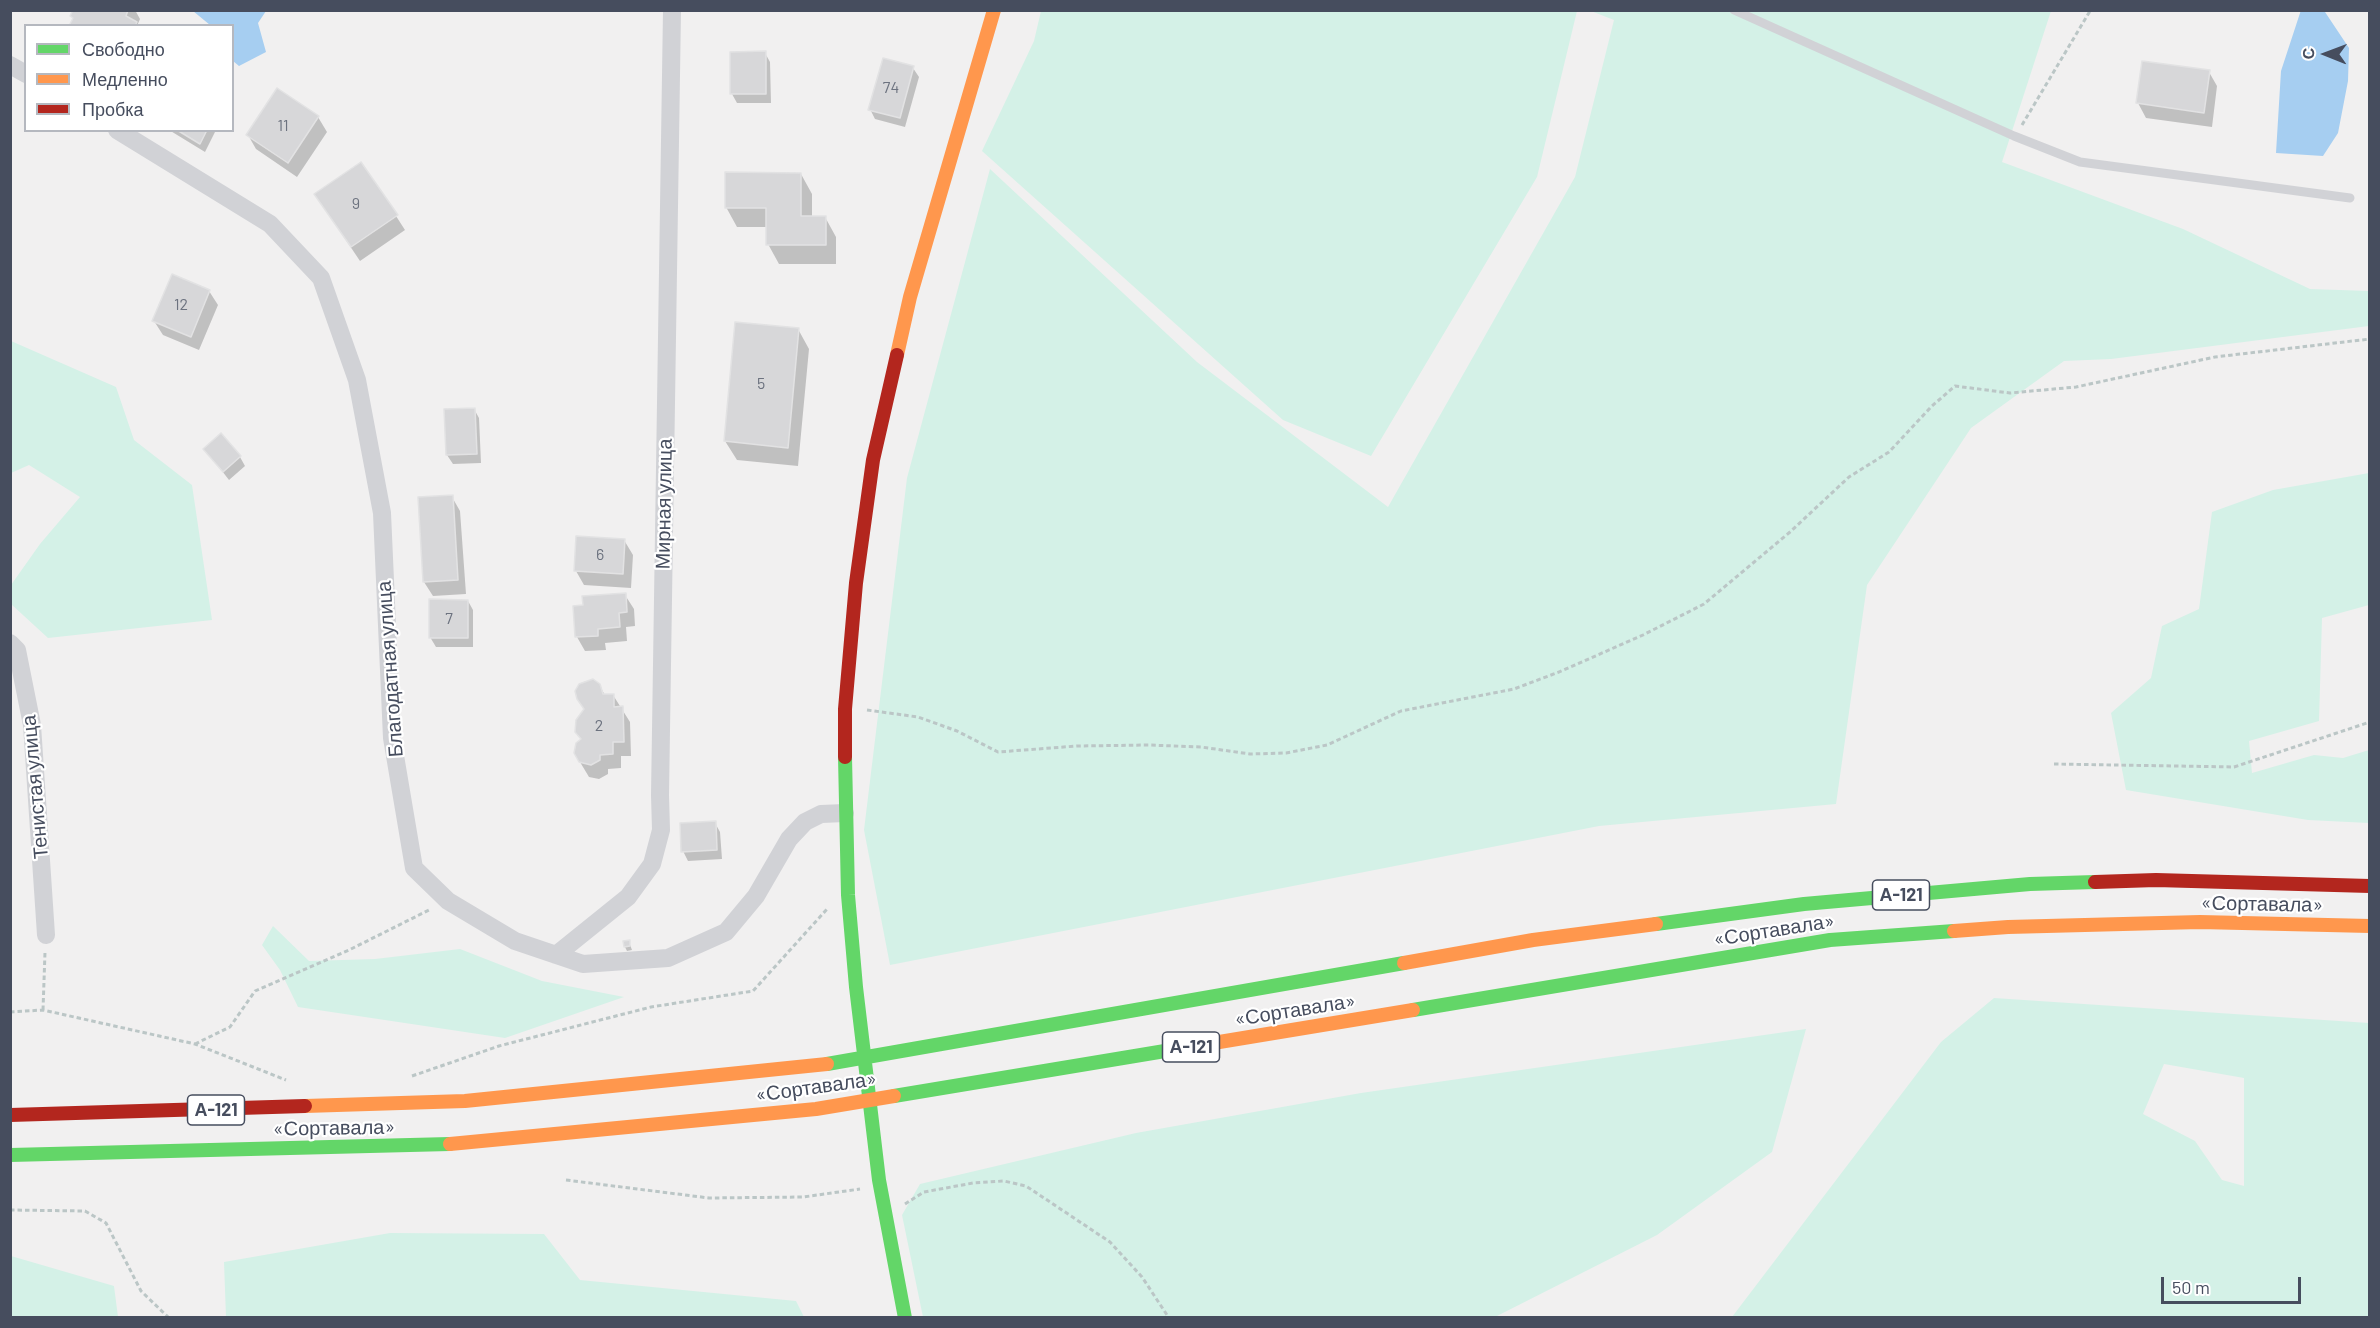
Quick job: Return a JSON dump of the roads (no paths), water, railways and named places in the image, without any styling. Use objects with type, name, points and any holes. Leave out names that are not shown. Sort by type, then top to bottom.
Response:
[{"type":"main road","points":[[905,1317],[879,1180],[856,987],[845,813],[845,709],[856,583],[873,460],[910,297],[994,10]]},
{"type":"main road","name":"«Сортавала»","points":[[10,1115],[465,1101],[810,1066],[1533,940],[1804,904],[2030,884],[2156,880],[2370,886]]},
{"type":"main road","name":"«Сортавала»","points":[[10,1155],[462,1144],[816,1109],[1830,940],[2042,926],[2200,922],[2370,926]]},
{"type":"street","name":"Мирная улица","points":[[556,955],[628,897],[652,864],[661,830],[672,10]]},
{"type":"street","points":[[10,65],[24,73]]},
{"type":"street","name":"Благодатная улица","points":[[120,132],[270,224],[321,278],[357,380],[382,513],[392,738],[414,868],[448,901],[515,941],[583,964],[668,958],[726,932],[756,896],[789,839],[805,822],[821,814],[845,813]]},
{"type":"street","name":"Тенистая улица","points":[[10,643],[17,650],[32,725],[46,935]]},
{"type":"lane","points":[[1734,10],[2014,136],[2080,162],[2350,198]]},
{"type":"water","points":[[2301,10],[2325,12],[2349,48],[2348,81],[2338,133],[2323,156],[2276,153],[2281,71]]},
{"type":"water","points":[[193,11],[266,11],[258,23],[266,52],[239,66],[234,62],[234,24],[209,24]]}]
